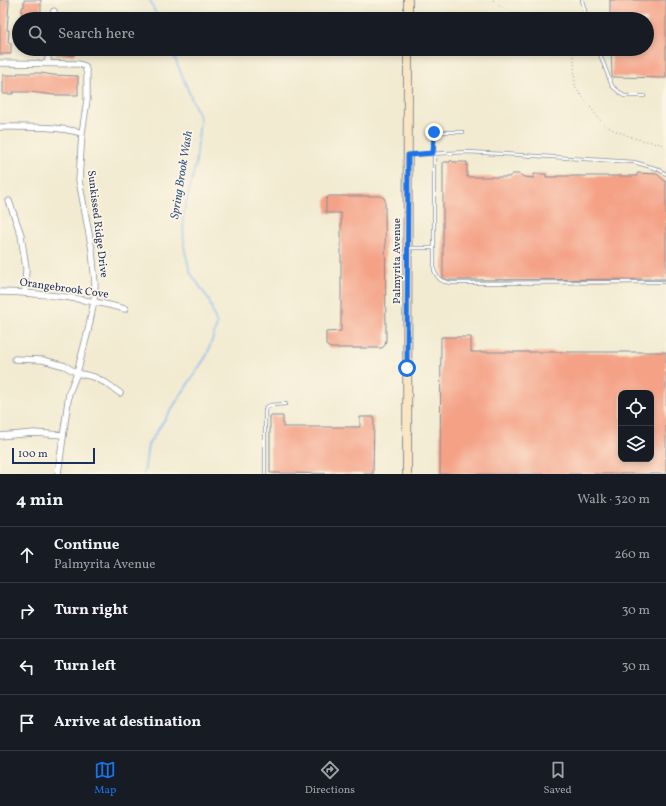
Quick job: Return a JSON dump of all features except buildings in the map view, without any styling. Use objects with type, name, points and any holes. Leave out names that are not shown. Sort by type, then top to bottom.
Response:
[{"type":"street","points":[[408,0],[408,12]]},
{"type":"street","points":[[0,63],[48,63],[48,56]]},
{"type":"street","name":"Palmyrita Avenue","points":[[407,474],[408,56]]},
{"type":"street","name":"Sunkissed Ridge Drive","points":[[48,63],[79,64],[84,66],[88,74],[87,100],[82,133],[79,180],[92,250],[95,284],[94,301],[88,331],[77,373],[69,393],[58,474]]},
{"type":"street","points":[[0,127],[50,127],[82,133]]},
{"type":"street","points":[[10,201],[21,235],[26,268],[26,292]]},
{"type":"street","name":"Orangebrook Cove","points":[[0,292],[26,292],[94,301],[125,309]]},
{"type":"street","points":[[15,359],[43,360],[65,366],[77,373],[94,377],[120,393]]},
{"type":"street","points":[[0,436],[34,433],[63,435]]},
{"type":"lane","points":[[582,0],[585,12]]},
{"type":"lane","points":[[601,56],[612,86],[624,96],[644,96]]},
{"type":"lane","points":[[463,132],[434,132],[434,270],[437,278],[444,282],[666,282]]},
{"type":"lane","points":[[408,155],[433,153],[476,153],[634,162],[658,169],[666,174]]},
{"type":"lane","points":[[408,248],[434,248]]},
{"type":"lane","points":[[265,474],[266,407],[271,405],[286,404]]},
{"type":"path","points":[[493,0],[505,10],[510,12]]},
{"type":"path","points":[[573,56],[575,87],[606,126],[637,139],[666,145]]},
{"type":"waterway","name":"Spring Brook Wash","points":[[150,0],[155,12]]},
{"type":"waterway","name":"Spring Brook Wash","points":[[144,474],[148,445],[207,355],[217,325],[209,300],[190,272],[184,247],[183,216],[196,163],[200,119],[174,56]]},
{"type":"route","points":[[407,368],[408,155],[433,153],[434,132]]}]
